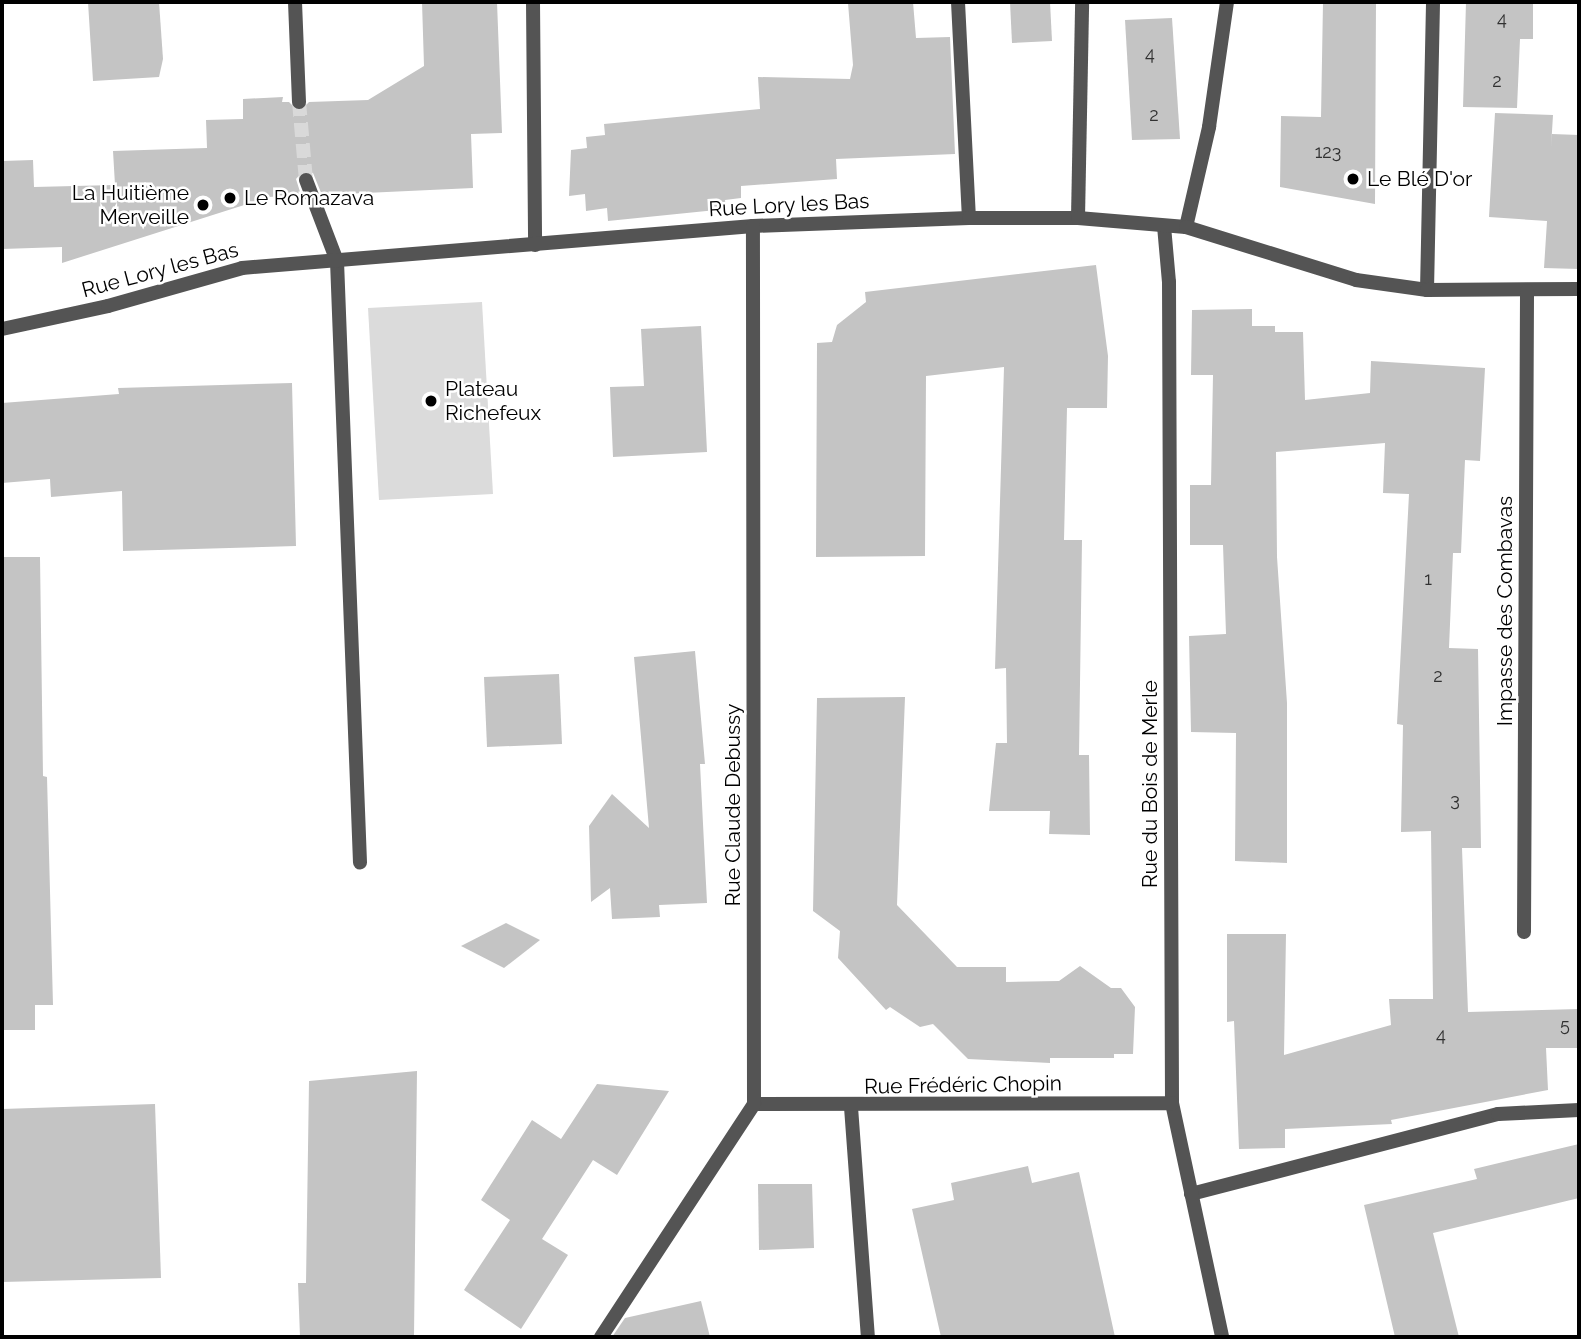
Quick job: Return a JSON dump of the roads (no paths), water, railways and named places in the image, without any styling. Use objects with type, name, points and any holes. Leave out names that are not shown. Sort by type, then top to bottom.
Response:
[{"type":"street","points":[[295,2],[299,102]]},
{"type":"street","points":[[533,2],[535,245]]},
{"type":"street","points":[[958,2],[969,218]]},
{"type":"street","points":[[1078,218],[1082,2]]},
{"type":"street","points":[[1186,227],[1209,127],[1227,2]]},
{"type":"street","points":[[1427,290],[1433,2]]},
{"type":"street","points":[[306,180],[337,261],[360,863]]},
{"type":"street","name":"Rue Lory les Bas","points":[[2,329],[108,306],[243,268],[753,226],[969,218],[1078,218],[1186,227],[1356,280],[1427,290],[1579,289]]},
{"type":"street","name":"Rue Claude Debussy","points":[[753,226],[754,1104]]},
{"type":"street","name":"Rue du Bois de Merle","points":[[1164,226],[1169,282],[1171,1103],[1222,1337]]},
{"type":"street","name":"Impasse des Combavas","points":[[1524,932],[1527,290]]},
{"type":"street","name":"Rue Frédéric Chopin","points":[[754,1104],[850,1107],[1171,1103]]},
{"type":"street","points":[[601,1337],[754,1104]]},
{"type":"street","points":[[850,1107],[868,1337]]},
{"type":"street","points":[[1191,1194],[1498,1114],[1579,1110]]},
{"type":"tunnel","points":[[299,102],[306,180]]},
{"type":"place","name":"Le Blé D'or","points":[[1353,179]]},
{"type":"place","name":"Le Romazava","points":[[230,198]]},
{"type":"place","name":"La Huitième Merveille","points":[[203,205]]},
{"type":"place","name":"Plateau Richefeux","points":[[431,401]]}]
